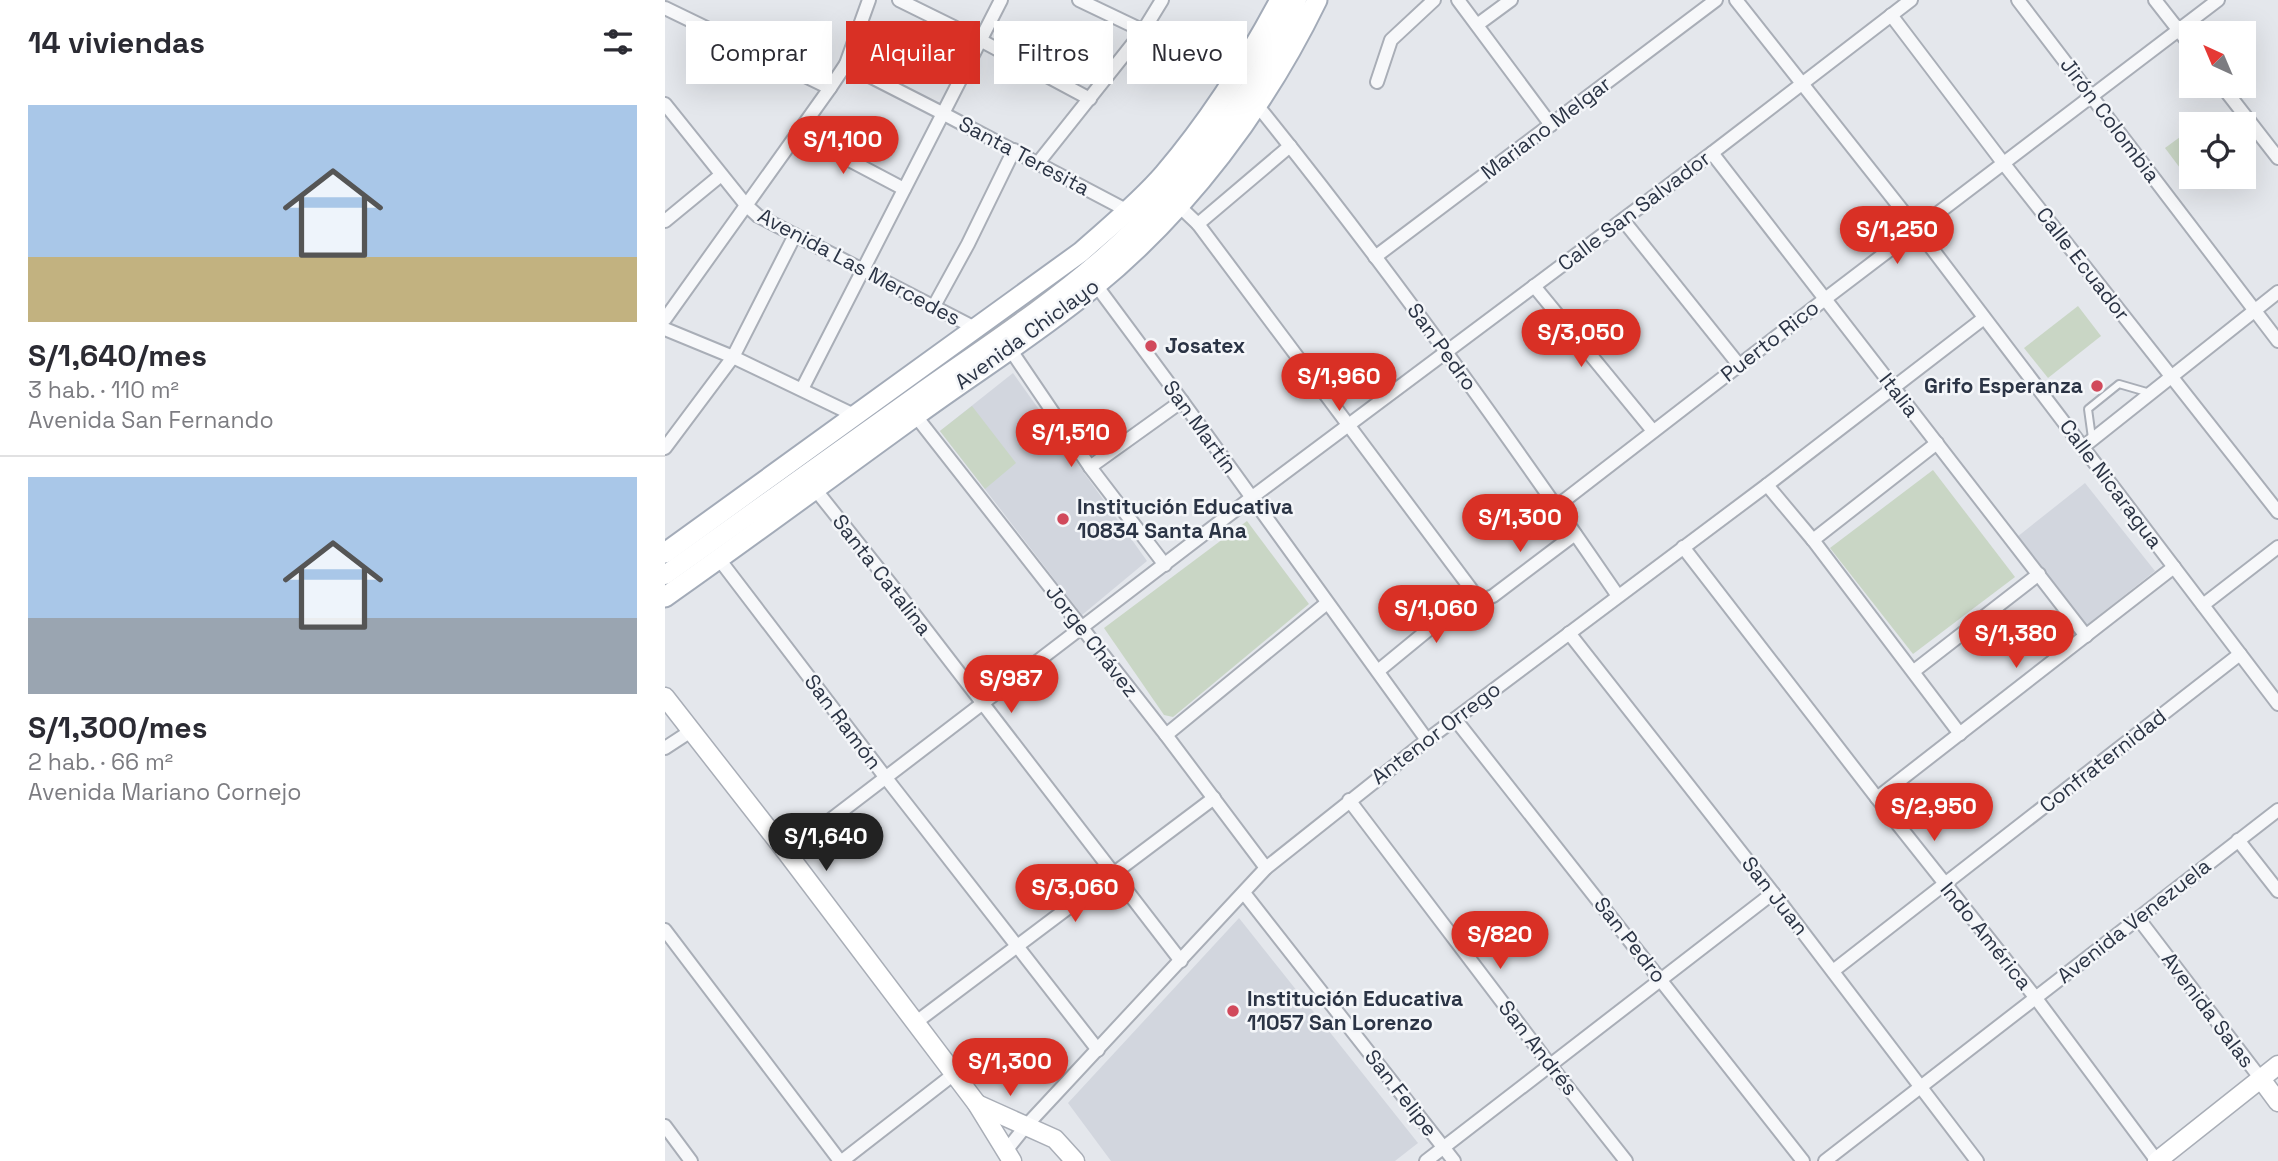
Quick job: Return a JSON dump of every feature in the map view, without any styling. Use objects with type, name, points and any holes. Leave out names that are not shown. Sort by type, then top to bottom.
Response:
[{"type":"main road","name":"Avenida Chiclayo","points":[[1247,58],[1280,0]]},
{"type":"main road","name":"Avenida Chiclayo","points":[[665,597],[1010,349],[1096,285],[1139,247],[1179,206],[1257,106],[1317,0]]},
{"type":"main road","name":"Avenida Chiclayo","points":[[665,553],[1081,252],[1163,176],[1232,84]]},
{"type":"street","points":[[854,0],[867,3],[861,21]]},
{"type":"street","points":[[899,0],[942,21]]},
{"type":"street","points":[[1000,0],[980,40],[1090,99]]},
{"type":"street","points":[[1079,0],[1127,23]]},
{"type":"street","points":[[1149,21],[1162,0]]},
{"type":"street","name":"Avenida Chiclayo","points":[[665,575],[1038,309],[1103,258],[1160,202],[1213,138],[1267,57],[1297,0]]},
{"type":"street","points":[[1377,82],[1391,40],[1434,0]]},
{"type":"street","points":[[1458,0],[1551,124]]},
{"type":"street","points":[[1477,24],[1511,0]]},
{"type":"street","name":"Mariano Melgar","points":[[1375,257],[1716,0]]},
{"type":"street","name":"Calle Nicaragua","points":[[1736,0],[1984,318],[2088,444],[2174,567],[2278,704]]},
{"type":"street","name":"Calle San Salvador","points":[[787,853],[1251,498],[1712,153],[1911,0]]},
{"type":"street","name":"Jirón Colombia","points":[[2018,0],[2255,311],[2273,328],[2278,341]]},
{"type":"street","points":[[2155,0],[2178,30]]},
{"type":"street","name":"Puerto Rico","points":[[1557,506],[2218,0]]},
{"type":"street","points":[[665,8],[830,88]]},
{"type":"street","name":"Calle Ecuador","points":[[1891,15],[2004,164],[2278,512]]},
{"type":"street","points":[[1038,163],[1127,52]]},
{"type":"street","points":[[665,319],[846,64]]},
{"type":"street","name":"Santa Teresita","points":[[885,84],[1128,211]]},
{"type":"street","points":[[802,390],[957,84]]},
{"type":"street","points":[[2231,98],[2278,158]]},
{"type":"street","name":"Avenida Las Mercedes","points":[[665,104],[721,175],[758,216],[977,329]]},
{"type":"street","name":"San Pedro","points":[[1257,106],[1447,352],[1618,596]]},
{"type":"street","points":[[798,133],[904,189]]},
{"type":"street","points":[[1198,224],[1290,146]]},
{"type":"street","points":[[933,306],[968,244],[1014,150]]},
{"type":"street","name":"Italia","points":[[1712,153],[2086,636]]},
{"type":"street","points":[[665,221],[721,175]]},
{"type":"street","points":[[1179,206],[1198,224],[1476,597]]},
{"type":"street","points":[[1623,220],[1739,365]]},
{"type":"street","points":[[665,448],[733,357],[795,235]]},
{"type":"street","name":"San Martín","points":[[1096,285],[1427,740]]},
{"type":"street","points":[[1534,286],[1653,431]]},
{"type":"street","points":[[2088,444],[2278,292]]},
{"type":"street","name":"Antenor Orrego","points":[[1009,1157],[1025,1127],[1266,868],[1427,740],[1984,318]]},
{"type":"street","points":[[665,329],[733,357],[856,415]]},
{"type":"street","points":[[1010,349],[1090,467],[1165,565]]},
{"type":"street","points":[[1090,467],[1182,401]]},
{"type":"street","name":"Jorge Chávez","points":[[915,415],[1166,735],[1266,868]]},
{"type":"street","points":[[1813,540],[1937,443]]},
{"type":"street","points":[[1767,485],[1813,540],[1960,734]]},
{"type":"street","name":"Santa Catalina","points":[[815,489],[1181,961]]},
{"type":"street","points":[[1378,671],[1476,597],[1493,596],[1575,534]]},
{"type":"street","name":"Indo América","points":[[1683,547],[1877,798],[2035,996],[2157,1161]]},
{"type":"street","points":[[2203,606],[2278,547]]},
{"type":"street","name":"San Ramón","points":[[719,559],[1098,1050]]},
{"type":"street","points":[[1877,798],[2174,567]]},
{"type":"street","points":[[1914,671],[2039,575]]},
{"type":"street","points":[[1166,735],[1327,603]]},
{"type":"street","name":"San Juan","points":[[1569,633],[1773,893],[1977,1161]]},
{"type":"street","name":"Confraternidad","points":[[1833,971],[2241,654]]},
{"type":"street","points":[[665,697],[977,1104],[1009,1157]]},
{"type":"street","name":"San Pedro","points":[[1455,719],[1804,1161]]},
{"type":"street","points":[[665,748],[691,731]]},
{"type":"street","points":[[915,1023],[1214,798]]},
{"type":"street","name":"San Andrés","points":[[1349,800],[1626,1161]]},
{"type":"street","name":"Avenida Venezuela","points":[[1825,1161],[2278,810]]},
{"type":"street","points":[[2238,841],[2278,891]]},
{"type":"street","name":"San Felipe","points":[[1244,893],[1454,1161]]},
{"type":"street","points":[[1426,1161],[1773,893]]},
{"type":"street","name":"Avenida Salas","points":[[2139,918],[2278,1101]]},
{"type":"street","points":[[665,930],[841,1161],[954,1074]]},
{"type":"street","points":[[2157,1161],[2278,1065]]},
{"type":"street","points":[[977,1104],[1055,1139],[1075,1161]]},
{"type":"street","points":[[665,1126],[691,1161]]},
{"type":"lane","points":[[2088,444],[2088,409],[2119,384],[2151,393]]},
{"type":"shaded area","name":"Institución Educativa 10834 Santa Ana","points":[[1013,373],[1147,561],[1082,615],[940,431]]},
{"type":"shaded area","points":[[2085,483],[2155,571],[2087,625],[2017,537]]},
{"type":"shaded area","name":"Institución Educativa 11057 San Lorenzo","points":[[1239,918],[1418,1143],[1395,1161],[1111,1161],[1068,1103]]},
{"type":"green space","points":[[2179,138],[2179,167],[2165,148]]},
{"type":"green space","points":[[2078,306],[2101,336],[2048,378],[2024,348]]},
{"type":"green space","points":[[972,406],[1016,463],[985,489],[940,431]]},
{"type":"green space","points":[[1933,470],[2015,577],[1913,654],[1830,548]]},
{"type":"green space","points":[[1247,521],[1309,604],[1173,717],[1164,715],[1104,628]]},
{"type":"place","name":"Josatex","points":[[1151,346]]},
{"type":"place","name":"Grifo Esperanza","points":[[2097,386]]},
{"type":"place","name":"Institución Educativa 10834 Santa Ana","points":[[1063,519]]},
{"type":"place","name":"Institución Educativa 11057 San Lorenzo","points":[[1233,1011]]}]
